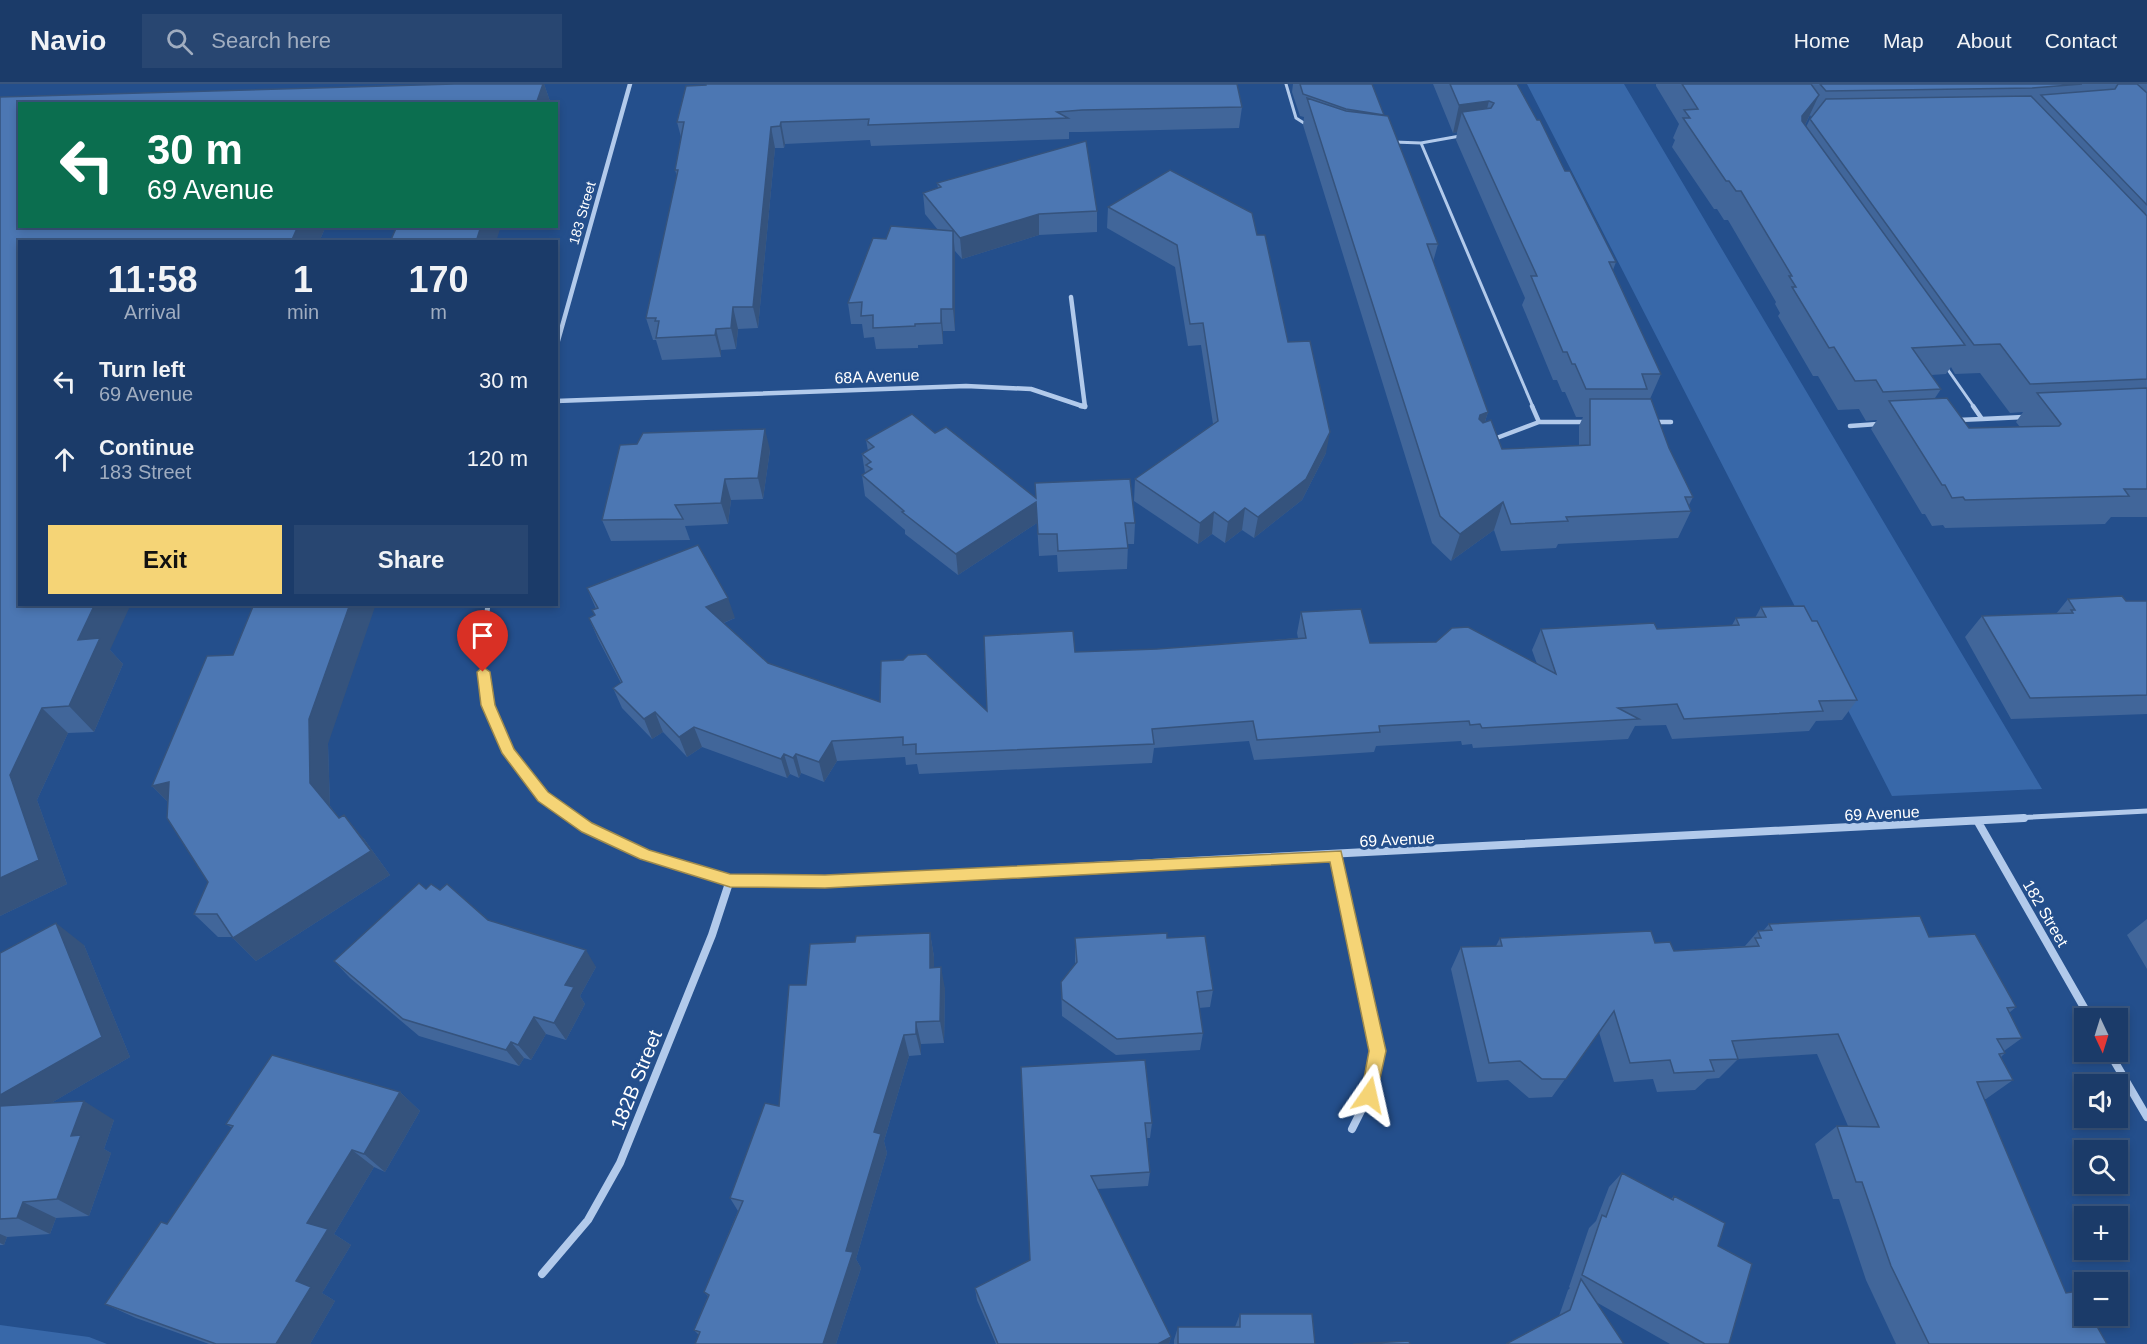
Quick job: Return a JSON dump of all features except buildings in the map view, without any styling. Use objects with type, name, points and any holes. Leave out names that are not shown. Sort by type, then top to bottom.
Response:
[{"type":"street","name":"183 Street","points":[[558,341],[630,84]]},
{"type":"street","name":"68A Avenue","points":[[558,402],[966,386],[1031,389],[1085,407],[1071,297]]},
{"type":"street","name":"69 Avenue","points":[[488,606],[481,656],[488,705],[509,753],[543,796],[587,827],[646,855],[730,880],[825,881],[1336,856],[2147,811]]},
{"type":"street","name":"182 Street","points":[[1977,822],[2084,1008]]},
{"type":"street","points":[[1336,856],[1378,1051],[1369,1095],[1352,1129]]},
{"type":"street","name":"182B Street","points":[[542,1274],[588,1220],[620,1163],[712,935],[730,880]]},
{"type":"street","points":[[2115,1062],[2147,1117]]},
{"type":"lane","points":[[1286,84],[1296,118],[1311,127]]},
{"type":"lane","points":[[1391,141],[1421,143],[1462,136]]},
{"type":"lane","points":[[1421,143],[1539,422]]},
{"type":"lane","points":[[1941,360],[1982,419]]},
{"type":"lane","points":[[1949,420],[2029,417]]},
{"type":"lane","points":[[1485,442],[1539,422],[1599,422]]},
{"type":"lane","points":[[1647,422],[1671,422]]},
{"type":"lane","points":[[1850,426],[1883,424]]},
{"type":"shaded area","points":[[1527,84],[1624,84],[2042,789],[1892,796]]},
{"type":"shaded area","points":[[0,1325],[89,1337],[107,1344],[0,1344]]},
{"type":"route","points":[[483,672],[488,705],[509,753],[543,796],[587,827],[646,855],[730,880],[825,881],[1336,856],[1378,1051],[1369,1095]]}]
